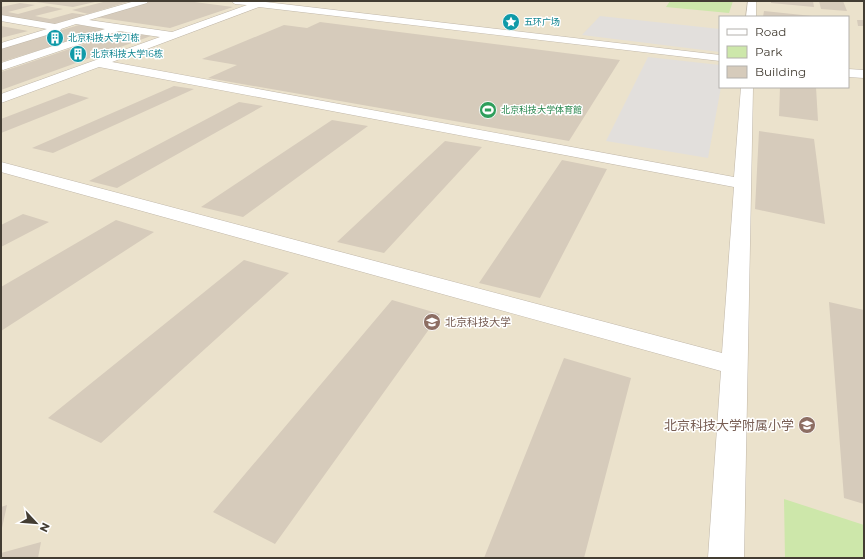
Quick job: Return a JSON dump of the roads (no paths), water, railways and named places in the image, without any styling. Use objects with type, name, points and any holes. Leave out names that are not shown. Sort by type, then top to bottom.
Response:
[{"type":"street","points":[[1,18],[56,27],[144,1]]},
{"type":"street","points":[[235,1],[263,2],[719,58]]},
{"type":"street","points":[[751,16],[752,1]]},
{"type":"street","points":[[1,99],[263,2]]},
{"type":"street","points":[[75,22],[174,36]]},
{"type":"street","points":[[1,46],[56,29],[56,27]]},
{"type":"street","points":[[2,66],[118,28]]},
{"type":"street","points":[[97,64],[743,184]]},
{"type":"street","points":[[849,73],[864,74]]},
{"type":"street","points":[[726,558],[747,88]]},
{"type":"street","points":[[1,167],[734,365]]},
{"type":"place","name":"五环广场","points":[[511,22]]},
{"type":"place","name":"北京科技大学21栋","points":[[55,38]]},
{"type":"place","name":"北京科技大学16栋","points":[[78,54]]},
{"type":"place","name":"北京科技大学体育館","points":[[488,110]]},
{"type":"place","name":"北京科技大学","points":[[432,322]]},
{"type":"place","name":"北京科技大学附属小学","points":[[807,425]]}]
